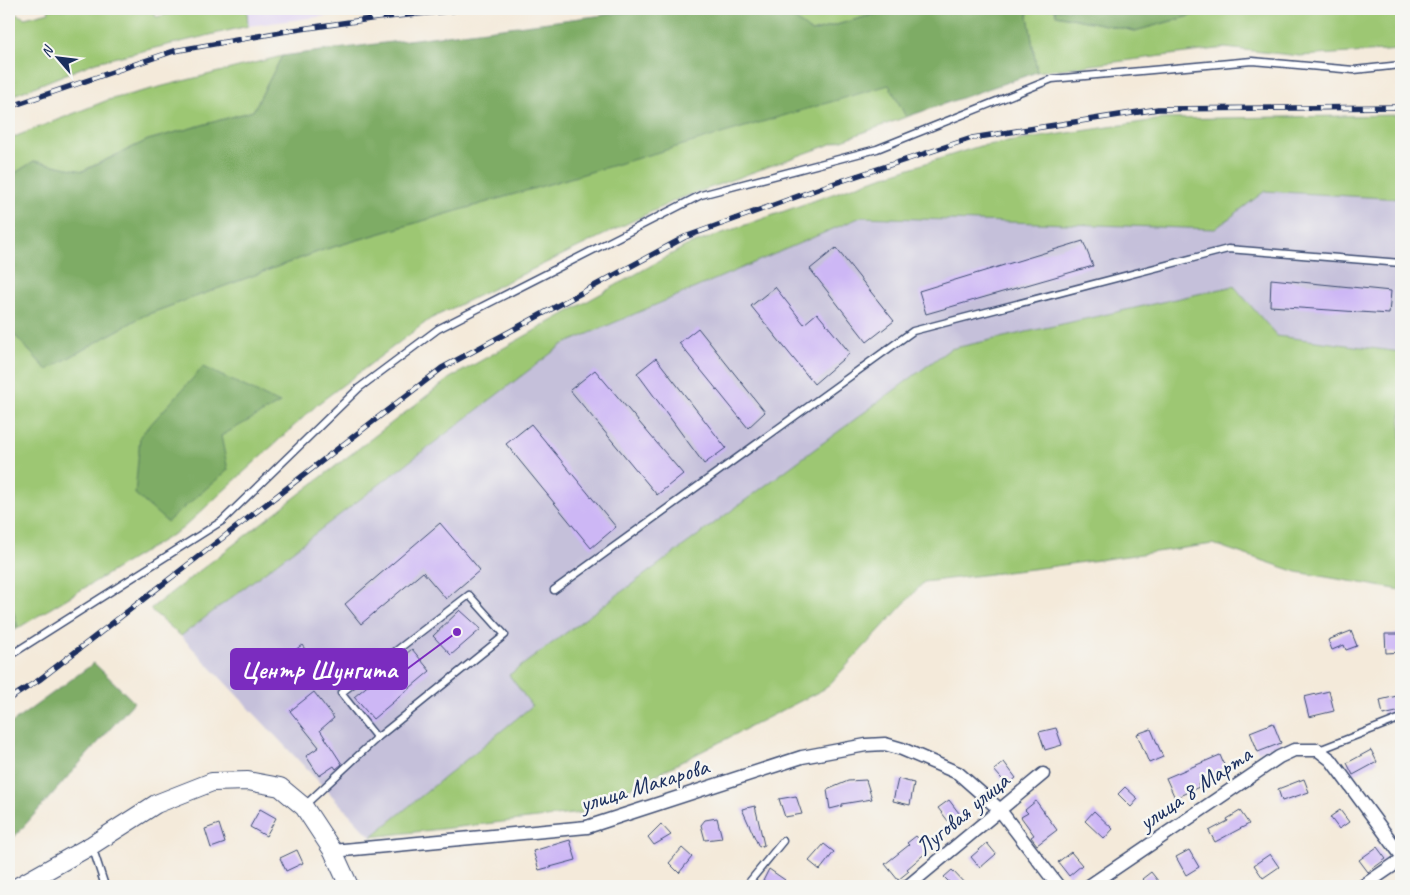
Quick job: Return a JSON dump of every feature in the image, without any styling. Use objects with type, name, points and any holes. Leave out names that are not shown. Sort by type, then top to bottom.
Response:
[{"type":"main road","points":[[19,886],[156,804],[212,782],[248,781],[280,787],[304,807],[333,851],[349,886]]},
{"type":"street","name":"улица Макарова","points":[[333,851],[587,827],[802,757],[866,745],[885,744],[958,773],[999,809],[1058,886]]},
{"type":"street","name":"улица 8 Марта","points":[[1088,886],[1279,757],[1294,750],[1318,750]]},
{"type":"street","points":[[1318,750],[1331,760],[1401,855]]},
{"type":"street","name":"Луговая улица","points":[[908,886],[1043,774]]},
{"type":"street","points":[[1364,886],[1401,860]]},
{"type":"lane","points":[[9,656],[222,520],[358,388],[438,329],[701,195],[877,149],[1052,79],[1252,61],[1354,70],[1401,65]]},
{"type":"lane","points":[[554,590],[913,331],[1228,249],[1401,263]]},
{"type":"lane","points":[[304,807],[377,738],[505,635],[469,595],[340,694],[377,738]]},
{"type":"lane","points":[[1318,750],[1401,718]]},
{"type":"lane","points":[[746,886],[783,841]]},
{"type":"lane","points":[[92,844],[105,886]]},
{"type":"shaded area","points":[[247,9],[380,9],[248,26]]},
{"type":"shaded area","points":[[1265,191],[1401,199],[1401,352],[1277,336],[1234,286],[509,675],[532,706],[371,837],[181,636],[562,345],[861,217],[1215,229]]},
{"type":"green space","points":[[48,9],[153,9],[156,17],[188,9],[247,9],[248,26],[96,62],[9,97],[9,11],[25,18],[49,12]]},
{"type":"green space","points":[[651,9],[781,9],[812,32],[893,9],[1027,9],[1037,72],[906,117],[889,85],[323,250],[143,316],[47,370],[9,329],[9,177],[34,161],[83,171],[148,140],[253,111],[282,56]]},
{"type":"green space","points":[[781,9],[893,9],[811,32]]},
{"type":"green space","points":[[1027,9],[1055,9],[1056,15],[1135,31],[1215,9],[1401,9],[1401,50],[1300,56],[1225,48],[1037,72]]},
{"type":"green space","points":[[1055,9],[1215,9],[1135,31],[1056,15]]},
{"type":"green space","points":[[282,56],[253,111],[148,140],[82,171],[34,161],[9,177],[9,139],[108,100]]},
{"type":"green space","points":[[889,84],[906,117],[676,200],[430,319],[319,403],[182,529],[18,628],[9,596],[9,329],[47,370],[143,316],[323,250]]},
{"type":"green space","points":[[1401,115],[1401,199],[1265,191],[1215,229],[861,217],[562,345],[181,636],[150,609],[450,378],[686,246],[872,180],[980,146],[1163,119]]},
{"type":"green space","points":[[1234,286],[1277,336],[1401,352],[1401,590],[1297,572],[1213,544],[924,582],[826,688],[581,813],[371,837],[532,706],[509,675],[950,349]]},
{"type":"green space","points":[[203,367],[280,403],[221,436],[228,470],[167,522],[135,494],[140,436]]},
{"type":"green space","points":[[9,596],[18,628],[9,634]]},
{"type":"green space","points":[[94,663],[134,702],[9,843],[9,725]]},
{"type":"building","points":[[1083,241],[1093,266],[926,314],[919,291]]},
{"type":"building","points":[[836,248],[894,321],[867,342],[810,269]]},
{"type":"building","points":[[1271,279],[1391,291],[1389,314],[1270,306]]},
{"type":"building","points":[[775,287],[804,324],[817,313],[850,353],[814,384],[751,306]]},
{"type":"building","points":[[698,328],[765,412],[748,428],[679,343]]},
{"type":"building","points":[[656,358],[726,448],[704,464],[637,373]]},
{"type":"building","points":[[595,370],[683,474],[657,495],[570,390]]},
{"type":"building","points":[[531,424],[616,527],[591,548],[506,444]]},
{"type":"building","points":[[440,523],[480,570],[446,599],[423,572],[361,624],[345,604]]},
{"type":"building","points":[[460,610],[481,629],[451,655],[433,636]]},
{"type":"building","points":[[1351,631],[1357,646],[1346,650],[1344,645],[1332,650],[1328,640]]},
{"type":"building","points":[[1385,634],[1401,634],[1401,652],[1386,653]]},
{"type":"building","points":[[302,645],[318,668],[298,682],[282,659]]},
{"type":"building","points":[[412,649],[430,671],[373,719],[354,697]]},
{"type":"building","points":[[1329,691],[1334,711],[1309,717],[1304,697]]},
{"type":"building","points":[[314,692],[334,718],[320,730],[342,764],[336,769],[334,766],[319,776],[306,756],[319,747],[290,711]]},
{"type":"building","points":[[1401,695],[1401,711],[1383,715],[1380,700]]},
{"type":"building","points":[[1273,723],[1281,743],[1258,752],[1250,732]]},
{"type":"building","points":[[1056,728],[1062,745],[1045,750],[1039,732]]},
{"type":"building","points":[[1151,729],[1163,757],[1149,763],[1137,734]]},
{"type":"building","points":[[1371,750],[1377,762],[1353,775],[1347,763]]},
{"type":"building","points":[[1220,755],[1227,772],[1198,783],[1199,787],[1175,798],[1166,778]]},
{"type":"building","points":[[1004,762],[1016,778],[1007,785],[994,770]]},
{"type":"building","points":[[898,779],[914,783],[910,805],[893,801]]},
{"type":"building","points":[[1304,779],[1309,792],[1282,801],[1278,789]]},
{"type":"building","points":[[866,780],[872,799],[842,804],[842,806],[830,809],[827,790],[848,781]]},
{"type":"building","points":[[1125,787],[1138,799],[1131,807],[1118,794]]},
{"type":"building","points":[[796,796],[802,814],[785,817],[779,799]]},
{"type":"building","points":[[949,800],[962,817],[952,826],[938,808]]},
{"type":"building","points":[[1036,801],[1057,830],[1037,845],[1031,837],[1034,835],[1021,817],[1028,813],[1025,810]]},
{"type":"building","points":[[755,806],[764,845],[759,847],[742,809]]},
{"type":"building","points":[[260,809],[276,818],[266,836],[250,827]]},
{"type":"building","points":[[1340,810],[1349,822],[1339,829],[1330,817]]},
{"type":"building","points":[[1094,811],[1113,829],[1104,839],[1085,821]]},
{"type":"building","points":[[1240,811],[1249,824],[1215,842],[1209,831],[1228,821],[1227,819]]},
{"type":"building","points":[[717,818],[722,838],[705,840],[701,825],[705,820]]},
{"type":"building","points":[[219,824],[225,843],[211,848],[205,829]]},
{"type":"building","points":[[661,824],[671,835],[654,845],[648,837]]},
{"type":"building","points":[[916,836],[929,850],[907,869],[909,871],[898,880],[885,864],[909,845],[907,843]]},
{"type":"building","points":[[570,840],[576,860],[539,870],[533,851]]},
{"type":"building","points":[[987,843],[996,854],[980,868],[971,857]]},
{"type":"building","points":[[824,844],[834,852],[820,870],[809,861]]},
{"type":"building","points":[[1377,847],[1386,859],[1368,872],[1359,860]]},
{"type":"building","points":[[682,848],[692,857],[679,873],[669,863]]},
{"type":"building","points":[[297,850],[303,863],[286,871],[280,858]]},
{"type":"building","points":[[1189,850],[1199,867],[1186,875],[1176,857]]},
{"type":"building","points":[[1071,852],[1082,865],[1069,876],[1058,862]]},
{"type":"building","points":[[1270,854],[1279,867],[1263,878],[1254,865]]},
{"type":"building","points":[[769,869],[785,880],[781,886],[771,886],[763,881]]},
{"type":"building","points":[[952,870],[967,886],[953,886],[944,877]]},
{"type":"building","points":[[1151,872],[1162,886],[1148,886],[1142,879]]},
{"type":"railway","points":[[9,107],[174,51],[287,31],[377,18],[468,9]]},
{"type":"railway","points":[[9,699],[39,680],[442,368],[685,237],[826,186],[972,138],[1158,109],[1401,107]]},
{"type":"place","name":"Центр Шунгита","points":[[457,632]]}]
